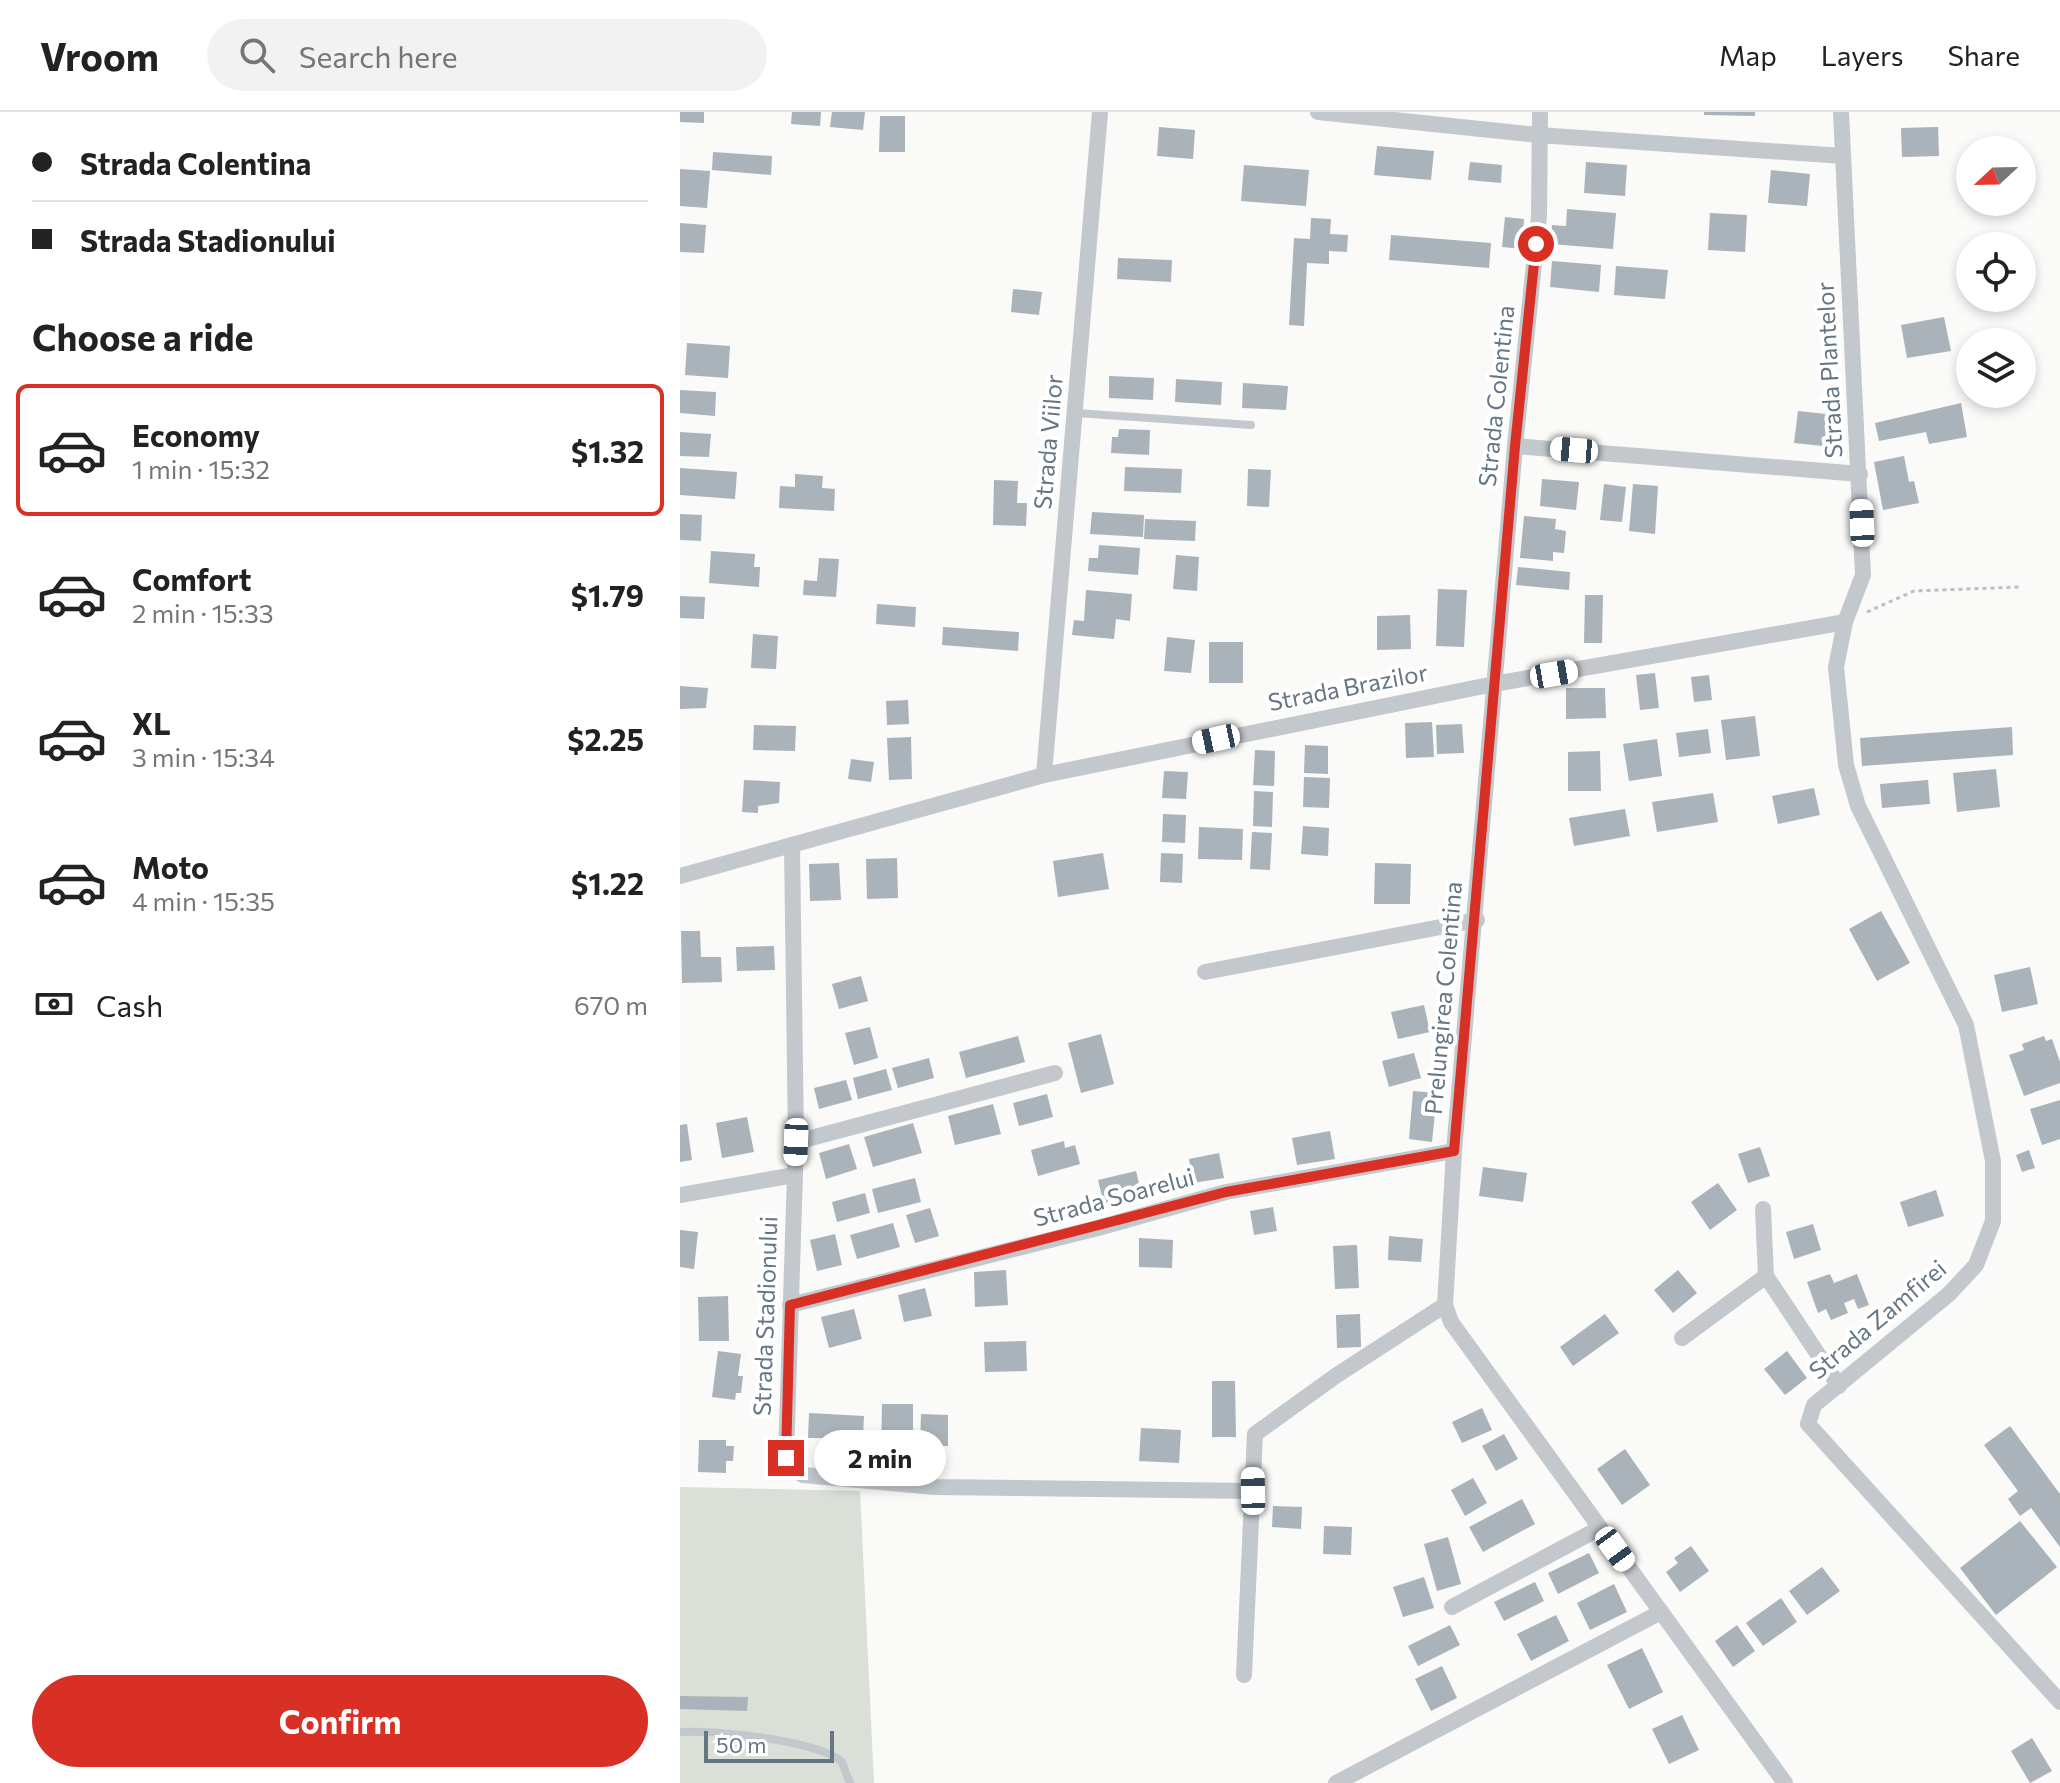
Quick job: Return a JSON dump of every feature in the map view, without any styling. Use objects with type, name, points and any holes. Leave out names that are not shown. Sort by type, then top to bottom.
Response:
[{"type":"street","name":"Strada Viilor","points":[[1044,775],[1100,112]]},
{"type":"street","points":[[1318,112],[1538,135],[1843,156]]},
{"type":"street","name":"Strada Colentina","points":[[1494,684],[1539,216],[1540,112]]},
{"type":"street","name":"Strada Plantelor","points":[[1841,112],[1863,575],[1845,622]]},
{"type":"street","points":[[1515,446],[1860,474]]},
{"type":"street","name":"Strada Brazilor","points":[[680,876],[1044,775],[1494,684],[1845,622]]},
{"type":"street","name":"Strada Zamfirei","points":[[1845,622],[1836,667],[1846,765],[1858,806],[1966,1025],[1993,1161],[1993,1221],[1976,1265],[1949,1294],[1814,1405],[1808,1424],[2058,1696]]},
{"type":"street","name":"Prelungirea Colentina","points":[[1445,1305],[1454,1151],[1477,920],[1494,684]]},
{"type":"street","name":"Strada Stadionului","points":[[792,845],[796,1142],[786,1458],[791,1468],[803,1475],[935,1487],[1253,1491]]},
{"type":"street","points":[[1205,972],[1477,920]]},
{"type":"street","points":[[796,1142],[1055,1073]]},
{"type":"street","name":"Strada Soarelui","points":[[790,1305],[1226,1192],[1454,1151]]},
{"type":"street","points":[[680,1195],[795,1175]]},
{"type":"street","points":[[1763,1209],[1766,1276],[1839,1386]]},
{"type":"street","points":[[1682,1338],[1766,1276]]},
{"type":"street","points":[[1244,1675],[1255,1434],[1265,1424],[1445,1305],[1451,1322],[1785,1783]]},
{"type":"street","points":[[1452,1607],[1600,1528]]},
{"type":"street","points":[[1336,1783],[1661,1612]]},
{"type":"lane","points":[[1076,413],[1251,425]]},
{"type":"lane","points":[[680,1732],[733,1733],[822,1751],[842,1762],[850,1783]]},
{"type":"path","points":[[1845,622],[1914,591],[2020,587]]},
{"type":"shaded area","points":[[680,1487],[860,1491],[874,1783],[680,1783]]},
{"type":"building","points":[[680,112],[704,112],[704,123],[680,122]]},
{"type":"building","points":[[792,112],[821,112],[820,126],[791,124]]},
{"type":"building","points":[[832,112],[865,112],[863,130],[830,127]]},
{"type":"building","points":[[1704,112],[1755,112],[1755,116],[1704,115]]},
{"type":"building","points":[[880,116],[905,116],[905,152],[879,152]]},
{"type":"building","points":[[1159,127],[1195,130],[1193,159],[1157,156]]},
{"type":"building","points":[[1938,127],[1939,156],[1902,157],[1901,128]]},
{"type":"building","points":[[1377,146],[1434,151],[1431,180],[1374,175]]},
{"type":"building","points":[[713,152],[772,156],[771,175],[712,170]]},
{"type":"building","points":[[1470,162],[1502,165],[1501,183],[1468,180]]},
{"type":"building","points":[[1586,162],[1627,165],[1625,196],[1584,193]]},
{"type":"building","points":[[1244,165],[1309,170],[1306,206],[1241,201]]},
{"type":"building","points":[[680,169],[710,171],[707,208],[680,206]]},
{"type":"building","points":[[1771,170],[1810,174],[1807,206],[1768,203]]},
{"type":"building","points":[[1567,209],[1616,213],[1613,249],[1551,244],[1552,225],[1566,226]]},
{"type":"building","points":[[1710,213],[1747,215],[1745,252],[1708,250]]},
{"type":"building","points":[[1505,217],[1524,219],[1522,249],[1502,247]]},
{"type":"building","points":[[1311,218],[1331,219],[1330,234],[1348,235],[1347,252],[1329,251],[1329,264],[1307,263],[1304,326],[1289,325],[1294,238],[1310,239]]},
{"type":"building","points":[[680,223],[706,225],[704,253],[680,252]]},
{"type":"building","points":[[1391,235],[1491,243],[1489,268],[1389,260]]},
{"type":"building","points":[[1118,258],[1172,260],[1171,282],[1117,279]]},
{"type":"building","points":[[1552,261],[1601,265],[1599,292],[1550,287]]},
{"type":"building","points":[[1616,266],[1668,270],[1665,299],[1614,295]]},
{"type":"building","points":[[1013,289],[1042,292],[1039,315],[1011,312]]},
{"type":"building","points":[[1944,317],[1951,351],[1907,358],[1901,325]]},
{"type":"building","points":[[687,343],[730,346],[728,378],[685,375]]},
{"type":"building","points":[[1109,376],[1154,378],[1153,400],[1109,398]]},
{"type":"building","points":[[1176,379],[1222,382],[1221,405],[1175,402]]},
{"type":"building","points":[[1243,383],[1288,386],[1286,410],[1242,408]]},
{"type":"building","points":[[680,390],[716,392],[715,416],[680,413]]},
{"type":"building","points":[[1956,404],[1956,408],[1962,408],[1967,437],[1929,444],[1926,432],[1879,441],[1875,423]]},
{"type":"building","points":[[1798,411],[1835,415],[1832,447],[1794,443]]},
{"type":"building","points":[[1119,429],[1150,430],[1149,455],[1111,453],[1112,437],[1118,437]]},
{"type":"building","points":[[680,432],[711,434],[709,457],[680,456]]},
{"type":"building","points":[[1904,456],[1909,482],[1914,481],[1919,503],[1883,510],[1874,462]]},
{"type":"building","points":[[1125,467],[1182,469],[1181,493],[1124,491]]},
{"type":"building","points":[[680,468],[737,472],[735,499],[680,495]]},
{"type":"building","points":[[1248,469],[1271,470],[1269,507],[1247,506]]},
{"type":"building","points":[[795,474],[823,476],[822,488],[835,489],[834,511],[779,508],[780,486],[795,487]]},
{"type":"building","points":[[1542,479],[1579,482],[1576,510],[1540,506]]},
{"type":"building","points":[[994,480],[1018,481],[1017,503],[1027,503],[1026,526],[993,525]]},
{"type":"building","points":[[1604,484],[1626,487],[1622,522],[1600,520]]},
{"type":"building","points":[[1633,484],[1658,486],[1655,534],[1629,531]]},
{"type":"building","points":[[1092,512],[1144,515],[1143,537],[1090,534]]},
{"type":"building","points":[[680,514],[702,515],[701,541],[680,540]]},
{"type":"building","points":[[1524,516],[1556,519],[1555,529],[1566,531],[1564,553],[1553,552],[1553,561],[1520,558]]},
{"type":"building","points":[[1145,519],[1196,521],[1195,541],[1144,539]]},
{"type":"building","points":[[1099,545],[1140,548],[1138,575],[1088,571],[1089,558],[1098,558]]},
{"type":"building","points":[[711,551],[755,554],[754,567],[760,567],[759,587],[709,583]]},
{"type":"building","points":[[1176,555],[1199,557],[1197,591],[1173,589]]},
{"type":"building","points":[[819,558],[839,559],[836,597],[803,595],[804,580],[817,581]]},
{"type":"building","points":[[1518,567],[1570,572],[1569,590],[1516,585]]},
{"type":"building","points":[[1438,589],[1467,590],[1464,647],[1436,646]]},
{"type":"building","points":[[1086,590],[1132,594],[1130,621],[1116,619],[1114,639],[1072,635],[1074,620],[1084,621]]},
{"type":"building","points":[[1585,595],[1603,595],[1602,643],[1584,643]]},
{"type":"building","points":[[680,596],[705,597],[704,619],[680,618]]},
{"type":"building","points":[[877,604],[916,607],[915,627],[876,624]]},
{"type":"building","points":[[1410,615],[1411,649],[1377,650],[1377,616]]},
{"type":"building","points":[[943,627],[1019,632],[1018,651],[942,645]]},
{"type":"building","points":[[753,634],[778,636],[776,669],[751,668]]},
{"type":"building","points":[[1167,637],[1195,640],[1191,673],[1164,671]]},
{"type":"building","points":[[1209,642],[1243,642],[1243,683],[1209,683]]},
{"type":"building","points":[[1655,673],[1659,708],[1640,710],[1636,675]]},
{"type":"building","points":[[1709,675],[1712,700],[1694,702],[1691,677]]},
{"type":"building","points":[[680,686],[708,688],[706,708],[680,709]]},
{"type":"building","points":[[1566,688],[1605,688],[1606,718],[1566,719]]},
{"type":"building","points":[[908,700],[909,724],[887,725],[886,701]]},
{"type":"building","points":[[1755,716],[1760,756],[1726,760],[1721,720]]},
{"type":"building","points":[[1432,722],[1434,757],[1406,758],[1405,723]]},
{"type":"building","points":[[1462,724],[1464,753],[1437,754],[1436,725]]},
{"type":"building","points":[[754,725],[796,726],[795,751],[753,750]]},
{"type":"building","points":[[2012,727],[2013,755],[1862,766],[1860,738]]},
{"type":"building","points":[[1708,729],[1711,753],[1679,757],[1676,733]]},
{"type":"building","points":[[911,737],[912,779],[889,780],[887,738]]},
{"type":"building","points":[[1657,739],[1662,776],[1629,781],[1623,744]]},
{"type":"building","points":[[1305,745],[1328,746],[1328,774],[1304,773]]},
{"type":"building","points":[[1255,750],[1275,751],[1274,786],[1253,785]]},
{"type":"building","points":[[1600,751],[1601,791],[1568,791],[1568,752]]},
{"type":"building","points":[[851,759],[874,762],[871,782],[848,779]]},
{"type":"building","points":[[1996,769],[2000,807],[1957,812],[1953,773]]},
{"type":"building","points":[[1164,771],[1188,772],[1186,799],[1162,798]]},
{"type":"building","points":[[1304,777],[1330,778],[1329,808],[1303,807]]},
{"type":"building","points":[[744,780],[780,782],[779,803],[758,806],[758,813],[742,812]]},
{"type":"building","points":[[1928,780],[1930,804],[1882,808],[1880,784]]},
{"type":"building","points":[[1814,788],[1820,815],[1778,824],[1772,796]]},
{"type":"building","points":[[1254,791],[1273,792],[1272,827],[1253,826]]},
{"type":"building","points":[[1713,793],[1718,822],[1657,832],[1652,802]]},
{"type":"building","points":[[1625,809],[1630,836],[1574,846],[1569,818]]},
{"type":"building","points":[[1163,814],[1186,815],[1185,843],[1162,842]]},
{"type":"building","points":[[1303,826],[1329,828],[1328,856],[1301,854]]},
{"type":"building","points":[[1199,827],[1243,829],[1242,860],[1198,859]]},
{"type":"building","points":[[1252,832],[1272,833],[1270,870],[1250,869]]},
{"type":"building","points":[[1103,853],[1109,889],[1058,897],[1053,861]]},
{"type":"building","points":[[1161,853],[1183,854],[1182,883],[1160,882]]},
{"type":"building","points":[[897,858],[898,898],[867,899],[866,859]]},
{"type":"building","points":[[839,863],[841,900],[810,901],[809,864]]},
{"type":"building","points":[[1375,863],[1411,864],[1410,904],[1374,904]]},
{"type":"building","points":[[1881,911],[1910,963],[1877,981],[1849,929]]},
{"type":"building","points":[[681,931],[700,931],[701,957],[721,957],[722,982],[682,983]]},
{"type":"building","points":[[774,946],[775,970],[737,971],[736,947]]},
{"type":"building","points":[[2030,967],[2038,1004],[2002,1012],[1994,975]]},
{"type":"building","points":[[861,976],[868,1001],[839,1009],[832,984]]},
{"type":"building","points":[[1424,1005],[1430,1032],[1398,1039],[1391,1012]]},
{"type":"building","points":[[870,1027],[878,1058],[854,1065],[845,1033]]},
{"type":"building","points":[[1101,1034],[1114,1084],[1081,1093],[1068,1043]]},
{"type":"building","points":[[1018,1036],[1025,1062],[966,1078],[959,1052]]},
{"type":"building","points":[[2044,1036],[2046,1041],[2052,1039],[2060,1062],[2060,1083],[2024,1096],[2009,1055],[2024,1050],[2022,1044]]},
{"type":"building","points":[[1414,1053],[1421,1078],[1389,1087],[1382,1061]]},
{"type":"building","points":[[929,1058],[934,1078],[898,1088],[892,1068]]},
{"type":"building","points":[[886,1069],[892,1090],[858,1099],[853,1078]]},
{"type":"building","points":[[846,1080],[852,1100],[819,1109],[814,1088]]},
{"type":"building","points":[[1413,1091],[1437,1093],[1432,1142],[1409,1139]]},
{"type":"building","points":[[1047,1094],[1053,1117],[1019,1126],[1013,1103]]},
{"type":"building","points":[[2060,1100],[2060,1139],[2042,1145],[2030,1109]]},
{"type":"building","points":[[993,1104],[1001,1134],[955,1145],[948,1116]]},
{"type":"building","points":[[747,1117],[754,1152],[722,1158],[716,1123]]},
{"type":"building","points":[[913,1123],[922,1153],[873,1167],[864,1137]]},
{"type":"building","points":[[687,1124],[692,1160],[680,1162],[680,1125]]},
{"type":"building","points":[[1330,1131],[1335,1159],[1297,1165],[1292,1138]]},
{"type":"building","points":[[1064,1141],[1065,1148],[1075,1145],[1080,1164],[1038,1176],[1031,1150]]},
{"type":"building","points":[[849,1144],[857,1169],[826,1179],[819,1153]]},
{"type":"building","points":[[1760,1147],[1770,1176],[1748,1183],[1738,1154]]},
{"type":"building","points":[[2029,1150],[2035,1168],[2022,1172],[2016,1155]]},
{"type":"building","points":[[1219,1153],[1224,1178],[1193,1183],[1189,1159]]},
{"type":"building","points":[[1483,1167],[1527,1173],[1523,1202],[1479,1196]]},
{"type":"building","points":[[1136,1171],[1143,1200],[1105,1209],[1098,1180]]},
{"type":"building","points":[[915,1178],[921,1202],[878,1213],[872,1189]]},
{"type":"building","points":[[1718,1183],[1737,1210],[1710,1230],[1691,1202]]},
{"type":"building","points":[[1936,1190],[1944,1216],[1908,1227],[1900,1202]]},
{"type":"building","points":[[865,1193],[870,1213],[837,1222],[832,1202]]},
{"type":"building","points":[[1273,1207],[1277,1231],[1254,1235],[1250,1211]]},
{"type":"building","points":[[930,1208],[939,1236],[915,1243],[906,1215]]},
{"type":"building","points":[[893,1223],[900,1247],[857,1259],[850,1235]]},
{"type":"building","points":[[1813,1224],[1821,1250],[1794,1259],[1786,1232]]},
{"type":"building","points":[[680,1230],[698,1232],[694,1269],[680,1267]]},
{"type":"building","points":[[835,1234],[842,1265],[817,1271],[810,1240]]},
{"type":"building","points":[[1389,1236],[1423,1239],[1421,1262],[1388,1260]]},
{"type":"building","points":[[1139,1238],[1173,1240],[1172,1268],[1139,1267]]},
{"type":"building","points":[[1357,1245],[1359,1288],[1335,1289],[1333,1246]]},
{"type":"building","points":[[1006,1270],[1008,1305],[975,1307],[974,1272]]},
{"type":"building","points":[[1678,1270],[1697,1293],[1673,1313],[1654,1290]]},
{"type":"building","points":[[1830,1274],[1834,1283],[1857,1274],[1869,1305],[1858,1309],[1854,1299],[1844,1303],[1848,1313],[1831,1320],[1826,1309],[1818,1313],[1807,1282]]},
{"type":"building","points":[[925,1288],[932,1316],[904,1322],[898,1295]]},
{"type":"building","points":[[728,1296],[729,1341],[699,1341],[698,1297]]},
{"type":"building","points":[[854,1309],[862,1339],[829,1348],[821,1317]]},
{"type":"building","points":[[1360,1314],[1361,1347],[1337,1348],[1336,1315]]},
{"type":"building","points":[[1605,1314],[1619,1333],[1573,1366],[1560,1347]]},
{"type":"building","points":[[1026,1341],[1027,1371],[985,1372],[984,1342]]},
{"type":"building","points":[[718,1351],[741,1354],[738,1376],[743,1376],[741,1393],[736,1393],[735,1400],[712,1397]]},
{"type":"building","points":[[1787,1351],[1807,1378],[1785,1395],[1764,1369]]},
{"type":"building","points":[[1212,1381],[1235,1381],[1236,1437],[1212,1437]]},
{"type":"building","points":[[882,1404],[913,1404],[913,1455],[881,1455]]},
{"type":"building","points":[[1482,1408],[1492,1430],[1462,1443],[1452,1422]]},
{"type":"building","points":[[809,1413],[864,1416],[862,1454],[835,1453],[835,1438],[808,1438]]},
{"type":"building","points":[[921,1414],[948,1415],[948,1446],[920,1445]]},
{"type":"building","points":[[2010,1426],[2060,1494],[2060,1547],[2031,1508],[2020,1516],[2008,1499],[2018,1491],[1984,1445]]},
{"type":"building","points":[[1141,1428],[1181,1430],[1179,1463],[1139,1461]]},
{"type":"building","points":[[1504,1434],[1518,1459],[1496,1471],[1482,1446]]},
{"type":"building","points":[[699,1440],[726,1440],[726,1446],[734,1446],[733,1461],[726,1461],[726,1473],[698,1472]]},
{"type":"building","points":[[1625,1449],[1650,1485],[1622,1505],[1597,1469]]},
{"type":"building","points":[[1473,1478],[1487,1503],[1465,1516],[1451,1490]]},
{"type":"building","points":[[1522,1499],[1535,1524],[1483,1552],[1469,1527]]},
{"type":"building","points":[[1273,1506],[1302,1507],[1301,1529],[1272,1527]]},
{"type":"building","points":[[2020,1521],[2057,1567],[1996,1615],[1960,1568]]},
{"type":"building","points":[[1324,1526],[1352,1527],[1351,1555],[1323,1554]]},
{"type":"building","points":[[1448,1537],[1461,1584],[1437,1591],[1424,1544]]},
{"type":"building","points":[[1691,1546],[1709,1571],[1680,1592],[1666,1572],[1678,1563],[1674,1558]]},
{"type":"building","points":[[1589,1553],[1599,1573],[1558,1594],[1548,1573]]},
{"type":"building","points":[[1822,1567],[1840,1591],[1807,1615],[1789,1591]]},
{"type":"building","points":[[1424,1577],[1434,1608],[1403,1617],[1393,1587]]},
{"type":"building","points":[[1535,1582],[1544,1601],[1504,1621],[1494,1602]]},
{"type":"building","points":[[1614,1584],[1627,1612],[1590,1630],[1577,1603]]},
{"type":"building","points":[[1781,1598],[1797,1622],[1763,1646],[1746,1623]]},
{"type":"building","points":[[1556,1615],[1569,1641],[1531,1661],[1517,1634]]},
{"type":"building","points":[[1450,1625],[1460,1645],[1418,1666],[1408,1646]]},
{"type":"building","points":[[1737,1625],[1755,1651],[1733,1667],[1715,1641]]},
{"type":"building","points":[[1642,1648],[1663,1692],[1629,1709],[1607,1665]]},
{"type":"building","points":[[1442,1666],[1457,1698],[1431,1711],[1415,1679]]},
{"type":"building","points":[[680,1696],[748,1697],[747,1711],[680,1709]]},
{"type":"building","points":[[1682,1715],[1699,1750],[1669,1764],[1652,1729]]},
{"type":"building","points":[[2032,1738],[2052,1771],[2030,1783],[2011,1751]]},
{"type":"route","points":[[786,1458],[790,1305],[1098,1228],[1226,1192],[1454,1151],[1477,920],[1515,446],[1536,244]]}]
